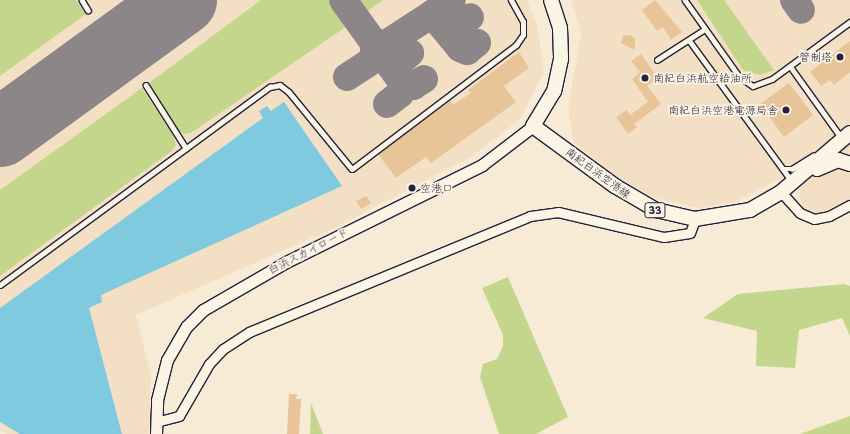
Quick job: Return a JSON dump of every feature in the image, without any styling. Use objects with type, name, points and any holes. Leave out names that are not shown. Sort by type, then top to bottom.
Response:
[{"type":"main road","points":[[533,126],[554,91],[561,59],[560,28],[551,0]]},
{"type":"main road","name":"南紀白浜空港線","points":[[533,126],[642,204],[669,215],[695,219],[735,214],[781,192],[847,140]]},
{"type":"main road","name":"南紀白浜空港線","points":[[792,182],[830,162],[850,164]]},
{"type":"street","name":"白浜スカイロード","points":[[156,434],[156,422],[167,360],[187,326],[203,310],[286,262],[482,165],[533,126]]},
{"type":"street","points":[[781,192],[800,213],[814,219],[829,216],[850,205]]},
{"type":"street","points":[[156,422],[179,416],[209,364],[223,349],[249,332],[530,216],[558,212],[664,237],[690,233],[695,219]]},
{"type":"lane","points":[[82,0],[88,10]]},
{"type":"lane","points":[[0,285],[270,87],[280,85],[352,169],[516,45],[523,35],[523,22],[511,0]]},
{"type":"lane","points":[[685,0],[705,29],[748,84],[763,85],[850,22]]},
{"type":"lane","points":[[657,60],[705,29]]},
{"type":"lane","points":[[689,40],[792,182]]},
{"type":"lane","points":[[783,169],[798,166],[847,140],[790,66]]},
{"type":"lane","points":[[146,85],[186,148]]},
{"type":"shaded area","points":[[0,0],[527,0],[537,25],[544,73],[519,120],[472,156],[337,227],[136,315],[151,376],[149,434],[6,434],[0,430]]},
{"type":"shaded area","points":[[571,0],[850,0],[850,199],[814,216],[802,208],[799,188],[777,180],[736,202],[698,208],[654,198],[616,176],[574,143],[568,110],[581,33]]},
{"type":"green space","points":[[0,0],[76,0],[86,14],[0,76]]},
{"type":"green space","points":[[261,0],[328,0],[347,26],[191,133],[184,134],[177,129],[149,83]]},
{"type":"green space","points":[[356,0],[383,0],[365,13]]},
{"type":"green space","points":[[697,0],[724,0],[774,70],[760,75],[743,70]]},
{"type":"green space","points":[[142,88],[173,135],[176,145],[173,150],[0,276],[0,190]]},
{"type":"green space","points":[[508,277],[568,417],[536,434],[499,434],[480,377],[483,364],[497,359],[503,346],[503,335],[482,288]]},
{"type":"green space","points":[[844,284],[850,286],[850,336],[842,318],[799,330],[795,368],[756,366],[757,331],[703,318],[738,294]]},
{"type":"green space","points":[[311,403],[323,434],[310,434]]},
{"type":"green space","points":[[850,416],[850,434],[800,434]]},
{"type":"water","points":[[284,102],[342,186],[101,295],[102,302],[89,308],[122,434],[20,434],[0,422],[0,308],[263,118],[259,111],[267,106],[271,111]]},
{"type":"building","points":[[655,0],[682,32],[671,40],[663,27],[657,31],[642,10]]},
{"type":"building","points":[[631,35],[635,38],[635,50],[621,43],[623,36]]},
{"type":"building","name":"管制塔","points":[[850,41],[850,72],[834,85],[830,80],[821,86],[810,72]]},
{"type":"building","points":[[519,52],[529,68],[504,86],[516,102],[431,163],[426,157],[396,178],[378,154],[450,101],[453,105],[471,93],[468,90]]},
{"type":"building","points":[[641,54],[658,78],[647,86],[661,104],[634,124],[637,127],[628,134],[616,117],[627,110],[630,115],[648,102],[632,79],[640,72],[631,61]]},
{"type":"building","name":"南紀白浜空港電源局舎","points":[[789,83],[813,115],[784,137],[760,104]]},
{"type":"building","points":[[366,196],[371,203],[361,209],[356,201]]},
{"type":"building","points":[[289,394],[297,394],[296,399],[301,399],[299,434],[287,434]]},
{"type":"taxiway","points":[[343,0],[402,82],[413,86],[424,79]]},
{"type":"taxiway","points":[[432,14],[452,0]]},
{"type":"taxiway","points":[[794,0],[801,10]]},
{"type":"taxiway","points":[[375,43],[386,44],[432,14],[460,48],[467,51],[477,43]]},
{"type":"taxiway","points":[[443,26],[459,26],[470,17]]},
{"type":"taxiway","points":[[347,77],[373,60],[375,43]]},
{"type":"taxiway","points":[[388,62],[399,63],[410,53]]},
{"type":"taxiway","points":[[387,104],[400,94],[402,82]]},
{"type":"runway","points":[[0,132],[182,0]]},
{"type":"place","name":"管制塔","points":[[840,57]]},
{"type":"place","name":"南紀白浜航空給油所","points":[[645,78]]},
{"type":"place","name":"南紀白浜空港電源局舎","points":[[786,110]]},
{"type":"place","name":"空港口","points":[[412,188]]}]
